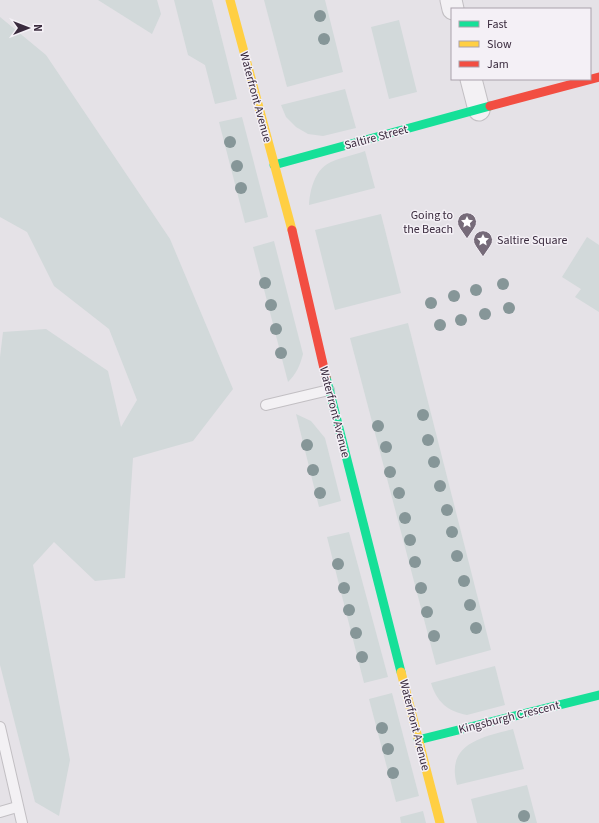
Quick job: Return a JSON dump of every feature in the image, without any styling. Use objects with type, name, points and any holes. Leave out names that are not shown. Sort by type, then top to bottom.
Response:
[{"type":"street","name":"Waterfront Avenue","points":[[230,0],[290,222],[329,390],[440,823]]},
{"type":"street","points":[[471,80],[479,110]]},
{"type":"street","name":"Saltire Street","points":[[274,165],[588,80]]},
{"type":"street","name":"Kingsburgh Crescent","points":[[418,740],[599,695]]},
{"type":"lane","points":[[266,405],[329,390]]},
{"type":"lane","points":[[0,726],[22,823]]},
{"type":"lane","points":[[0,812],[18,807]]},
{"type":"shaded area","points":[[98,0],[157,0],[161,14],[152,34]]},
{"type":"shaded area","points":[[174,0],[212,0],[237,99],[215,104],[205,65],[188,55]]},
{"type":"shaded area","points":[[264,0],[325,0],[343,72],[287,87]]},
{"type":"shaded area","points":[[0,17],[46,55],[170,239],[233,389],[193,441],[133,458],[125,578],[95,581],[54,542],[33,565],[70,760],[59,816],[35,802],[0,665],[0,357],[3,332],[46,329],[108,371],[121,427],[137,400],[109,329],[54,286],[27,232],[0,217]]},
{"type":"shaded area","points":[[399,20],[417,92],[389,99],[371,27]]},
{"type":"shaded area","points":[[345,89],[356,128],[323,136],[308,134],[296,127],[286,117],[281,105]]},
{"type":"shaded area","points":[[242,117],[268,217],[245,223],[219,122]]},
{"type":"shaded area","points":[[365,151],[375,188],[309,205],[314,180],[321,169],[335,160]]},
{"type":"shaded area","points":[[381,214],[401,293],[335,310],[315,230]]},
{"type":"shaded area","points":[[587,237],[599,245],[599,312],[575,297],[581,289],[562,277]]},
{"type":"shaded area","points":[[274,241],[303,354],[297,370],[288,382],[253,247]]},
{"type":"shaded area","points":[[408,323],[491,650],[436,665],[350,338]]},
{"type":"shaded area","points":[[296,414],[311,421],[325,438],[341,501],[319,507]]},
{"type":"shaded area","points":[[349,532],[388,677],[364,683],[327,537]]},
{"type":"shaded area","points":[[495,666],[505,705],[467,715],[448,708],[433,690],[431,683]]},
{"type":"shaded area","points":[[392,693],[419,796],[396,802],[369,699]]},
{"type":"shaded area","points":[[513,729],[524,769],[457,785],[455,771],[457,760],[462,751],[479,739]]},
{"type":"shaded area","points":[[527,785],[537,823],[477,823],[471,799]]},
{"type":"shaded area","points":[[423,811],[426,823],[401,823],[400,817]]},
{"type":"traffic: fast","points":[[274,165],[490,106]]},
{"type":"traffic: fast","points":[[326,377],[401,672]]},
{"type":"traffic: fast","points":[[418,740],[599,695]]},
{"type":"traffic: slow","points":[[230,0],[292,230]]},
{"type":"traffic: slow","points":[[401,672],[440,823]]},
{"type":"traffic: jam","points":[[591,79],[599,77]]},
{"type":"traffic: jam","points":[[490,106],[588,80]]},
{"type":"traffic: jam","points":[[292,230],[326,377]]},
{"type":"place","name":"Going to the Beach","points":[[467,239]]},
{"type":"place","name":"Saltire Square","points":[[483,257]]}]
